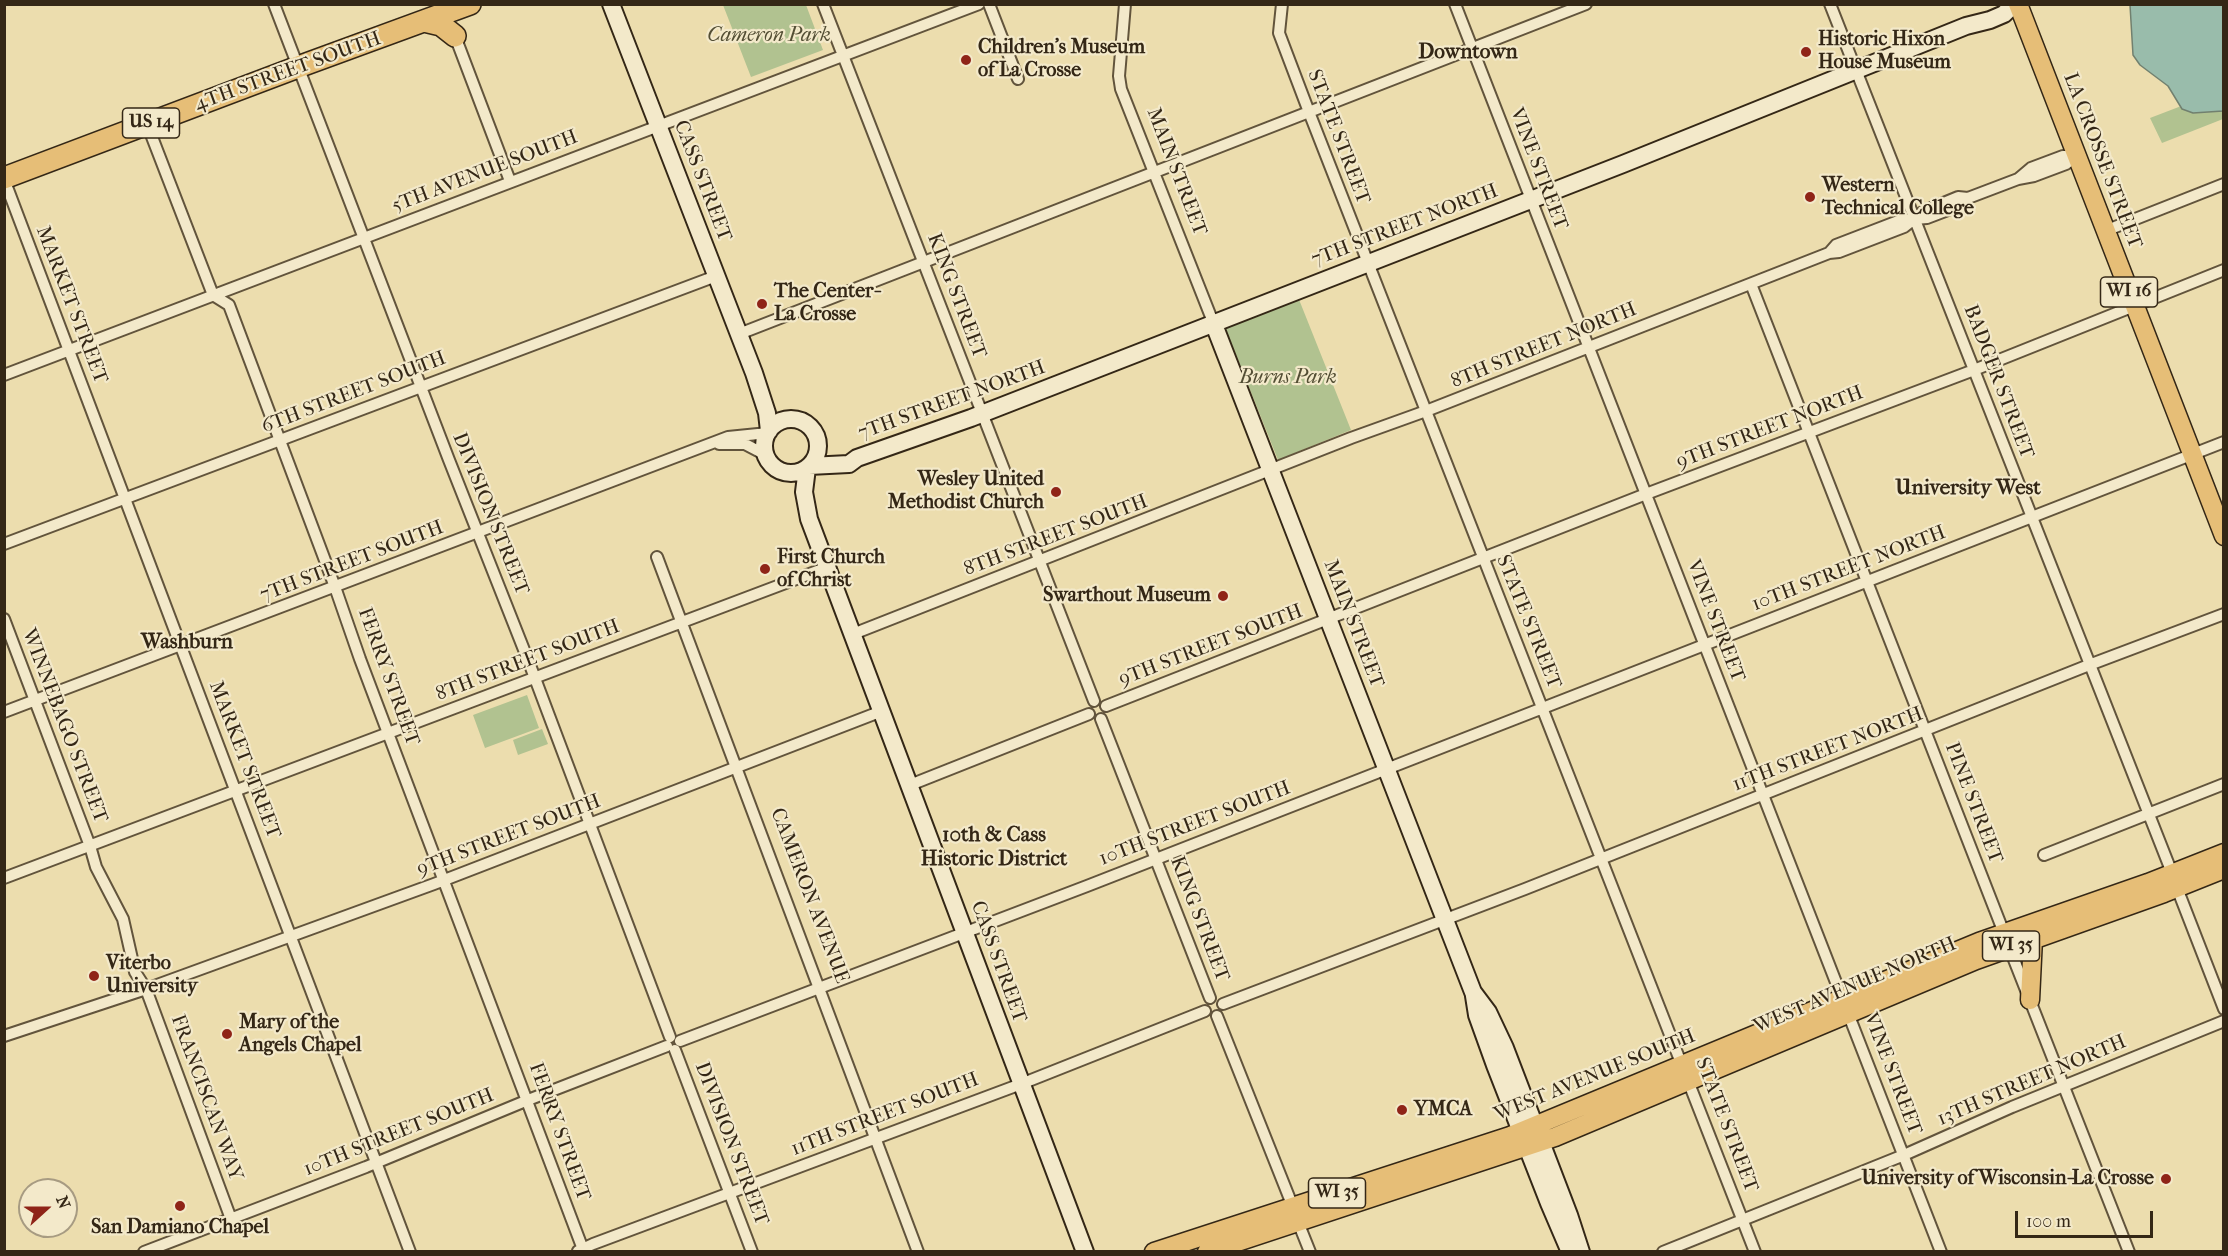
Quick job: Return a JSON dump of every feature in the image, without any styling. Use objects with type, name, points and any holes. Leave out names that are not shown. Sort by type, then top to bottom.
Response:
[{"type":"highway","name":"4TH STREET SOUTH","points":[[4,179],[424,21],[445,9],[471,4]]},
{"type":"highway","points":[[424,21],[441,25],[455,36]]},
{"type":"main road","name":"CASS STREET","points":[[611,4],[754,373],[767,413],[769,432]]},
{"type":"main road","name":"7TH STREET NORTH","points":[[1966,26],[1978,16],[2006,4]]},
{"type":"main road","name":"7TH STREET NORTH","points":[[808,467],[842,465],[982,413],[1966,26],[1989,20],[2004,14],[2016,4]]},
{"type":"main road","name":"LA CROSSE STREET","points":[[2016,4],[2223,536]]},
{"type":"main road","name":"MAIN STREET","points":[[1213,322],[1473,992],[1481,1027],[1531,1137]]},
{"type":"main road","name":"CASS STREET","points":[[754,373],[776,404],[792,419]]},
{"type":"main road","points":[[782,471],[772,465],[766,455],[765,443],[769,432],[778,423],[792,419],[811,428],[818,442],[816,457],[808,467]]},
{"type":"main road","name":"7TH STREET NORTH","points":[[818,442],[829,454],[857,458]]},
{"type":"main road","name":"CASS STREET","points":[[808,467],[804,492],[809,519]]},
{"type":"main road","name":"WI 16","points":[[782,471],[795,472],[808,467]]},
{"type":"main road","name":"CASS STREET","points":[[782,471],[795,490],[809,519],[828,567],[1085,1251]]},
{"type":"main road","name":"WEST AVENUE NORTH","points":[[2006,940],[2033,938],[2175,880],[2223,853]]},
{"type":"main road","name":"WEST AVENUE NORTH","points":[[1531,1137],[2006,940],[2175,880],[2223,869]]},
{"type":"main road","points":[[2030,1000],[2033,938]]},
{"type":"main road","points":[[1531,1137],[1570,1251]]},
{"type":"main road","points":[[1531,1137],[1569,1215],[1581,1251]]},
{"type":"main road","name":"WEST AVENUE SOUTH","points":[[1207,1251],[1295,1215],[1531,1137]]},
{"type":"main road","name":"WEST AVENUE SOUTH","points":[[1154,1251],[1295,1215]]},
{"type":"street","name":"DIVISION STREET","points":[[274,4],[535,678],[752,1251]]},
{"type":"street","name":"KING STREET","points":[[822,4],[1094,701]]},
{"type":"street","name":"5TH AVENUE SOUTH","points":[[4,375],[979,4]]},
{"type":"street","points":[[989,4],[1018,79]]},
{"type":"street","name":"MAIN STREET","points":[[1125,4],[1120,83],[1213,322]]},
{"type":"street","name":"STATE STREET","points":[[1282,4],[1279,33],[1755,1251]]},
{"type":"street","name":"VINE STREET","points":[[1455,4],[1941,1251]]},
{"type":"street","points":[[739,334],[1586,4]]},
{"type":"street","name":"BADGER STREET","points":[[1830,4],[2175,880],[2223,1009]]},
{"type":"street","points":[[455,36],[510,182]]},
{"type":"street","name":"FERRY STREET","points":[[147,124],[213,295],[229,305],[528,1100],[582,1251]]},
{"type":"street","name":"8TH STREET NORTH","points":[[1271,471],[1829,253],[1836,245],[1901,220],[1914,219],[1924,211],[1958,198],[1968,198],[2018,179],[2031,168],[2063,156],[2076,156]]},
{"type":"street","name":"MARKET STREET","points":[[4,179],[410,1251]]},
{"type":"street","points":[[2105,231],[2223,184]]},
{"type":"street","name":"9TH STREET NORTH","points":[[1329,620],[1646,494],[1974,370],[2223,270]]},
{"type":"street","name":"6TH STREET SOUTH","points":[[4,544],[716,276]]},
{"type":"street","name":"PINE STREET","points":[[1751,284],[2129,1251]]},
{"type":"street","name":"7TH STREET SOUTH","points":[[4,712],[737,434],[769,432]]},
{"type":"street","name":"10TH STREET NORTH","points":[[1387,769],[1542,706],[2032,519],[2223,442]]},
{"type":"street","name":"7TH STREET SOUTH","points":[[713,444],[745,444],[766,455]]},
{"type":"street","name":"8TH STREET SOUTH","points":[[853,634],[1271,471]]},
{"type":"street","name":"CAMERON AVENUE","points":[[657,557],[918,1251]]},
{"type":"street","name":"8TH STREET SOUTH","points":[[4,878],[828,567]]},
{"type":"street","name":"11TH STREET NORTH","points":[[1445,919],[2223,614]]},
{"type":"street","name":"WINNEBAGO STREET","points":[[4,619],[98,872],[123,919],[135,972],[146,989]]},
{"type":"street","name":"9TH STREET SOUTH","points":[[1106,706],[1329,620]]},
{"type":"street","points":[[1094,701],[1100,701],[1106,706],[1107,712],[1101,719],[1093,718],[1089,714],[1090,705],[1094,701]]},
{"type":"street","name":"9TH STREET SOUTH","points":[[4,1036],[146,989],[444,880],[882,711]]},
{"type":"street","points":[[909,785],[1089,714]]},
{"type":"street","name":"KING STREET","points":[[1101,719],[1210,998]]},
{"type":"street","name":"10TH STREET SOUTH","points":[[144,1251],[377,1162],[528,1100],[1387,769]]},
{"type":"street","points":[[2044,855],[2223,784]]},
{"type":"street","points":[[1223,1004],[1445,919]]},
{"type":"street","name":"FRANCISCAN WAY","points":[[146,989],[231,1219]]},
{"type":"street","points":[[1210,998],[1216,998],[1223,1004],[1217,1016],[1211,1016],[1205,1011],[1205,1005],[1210,998]]},
{"type":"street","name":"11TH STREET SOUTH","points":[[582,1251],[593,1244],[1021,1084],[1205,1011]]},
{"type":"street","points":[[1217,1016],[1310,1251]]},
{"type":"street","name":"13TH STREET NORTH","points":[[1663,1251],[1904,1155],[1982,1120],[2220,1023]]},
{"type":"green space","name":"Cameron Park","points":[[723,5],[806,5],[823,50],[751,77]]},
{"type":"green space","points":[[2223,90],[2223,119],[2162,143],[2150,118]]},
{"type":"green space","name":"Burns Park","points":[[1298,297],[1351,430],[1278,460],[1225,327]]},
{"type":"green space","points":[[527,695],[539,728],[485,748],[473,715]]},
{"type":"green space","points":[[542,729],[548,744],[518,755],[513,740]]},
{"type":"shaded area","points":[[2130,5],[2223,5],[2223,111],[2193,113],[2182,109],[2168,86],[2140,65],[2133,55]]},
{"type":"place","name":"Historic Hixon House Museum","points":[[1806,52]]},
{"type":"place","name":"Children's Museum of La Crosse","points":[[966,60]]},
{"type":"place","name":"Western Technical College","points":[[1810,197]]},
{"type":"place","name":"The Center- La Crosse","points":[[762,304]]},
{"type":"place","name":"Wesley United Methodist Church","points":[[1056,492]]},
{"type":"place","name":"First Church of Christ","points":[[765,569]]},
{"type":"place","name":"Swarthout Museum","points":[[1223,596]]},
{"type":"place","name":"Viterbo University","points":[[94,976]]},
{"type":"place","name":"Mary of the Angels Chapel","points":[[227,1034]]},
{"type":"place","name":"YMCA","points":[[1402,1110]]},
{"type":"place","name":"University of Wisconsin-La Crosse","points":[[2166,1179]]},
{"type":"place","name":"San Damiano Chapel","points":[[180,1206]]},
{"type":"district","name":"Downtown","points":[[1468,53]]},
{"type":"district","name":"University West","points":[[1968,489]]},
{"type":"district","name":"Washburn","points":[[187,643]]},
{"type":"district","name":"10th & Cass Historic District","points":[[994,848]]}]
